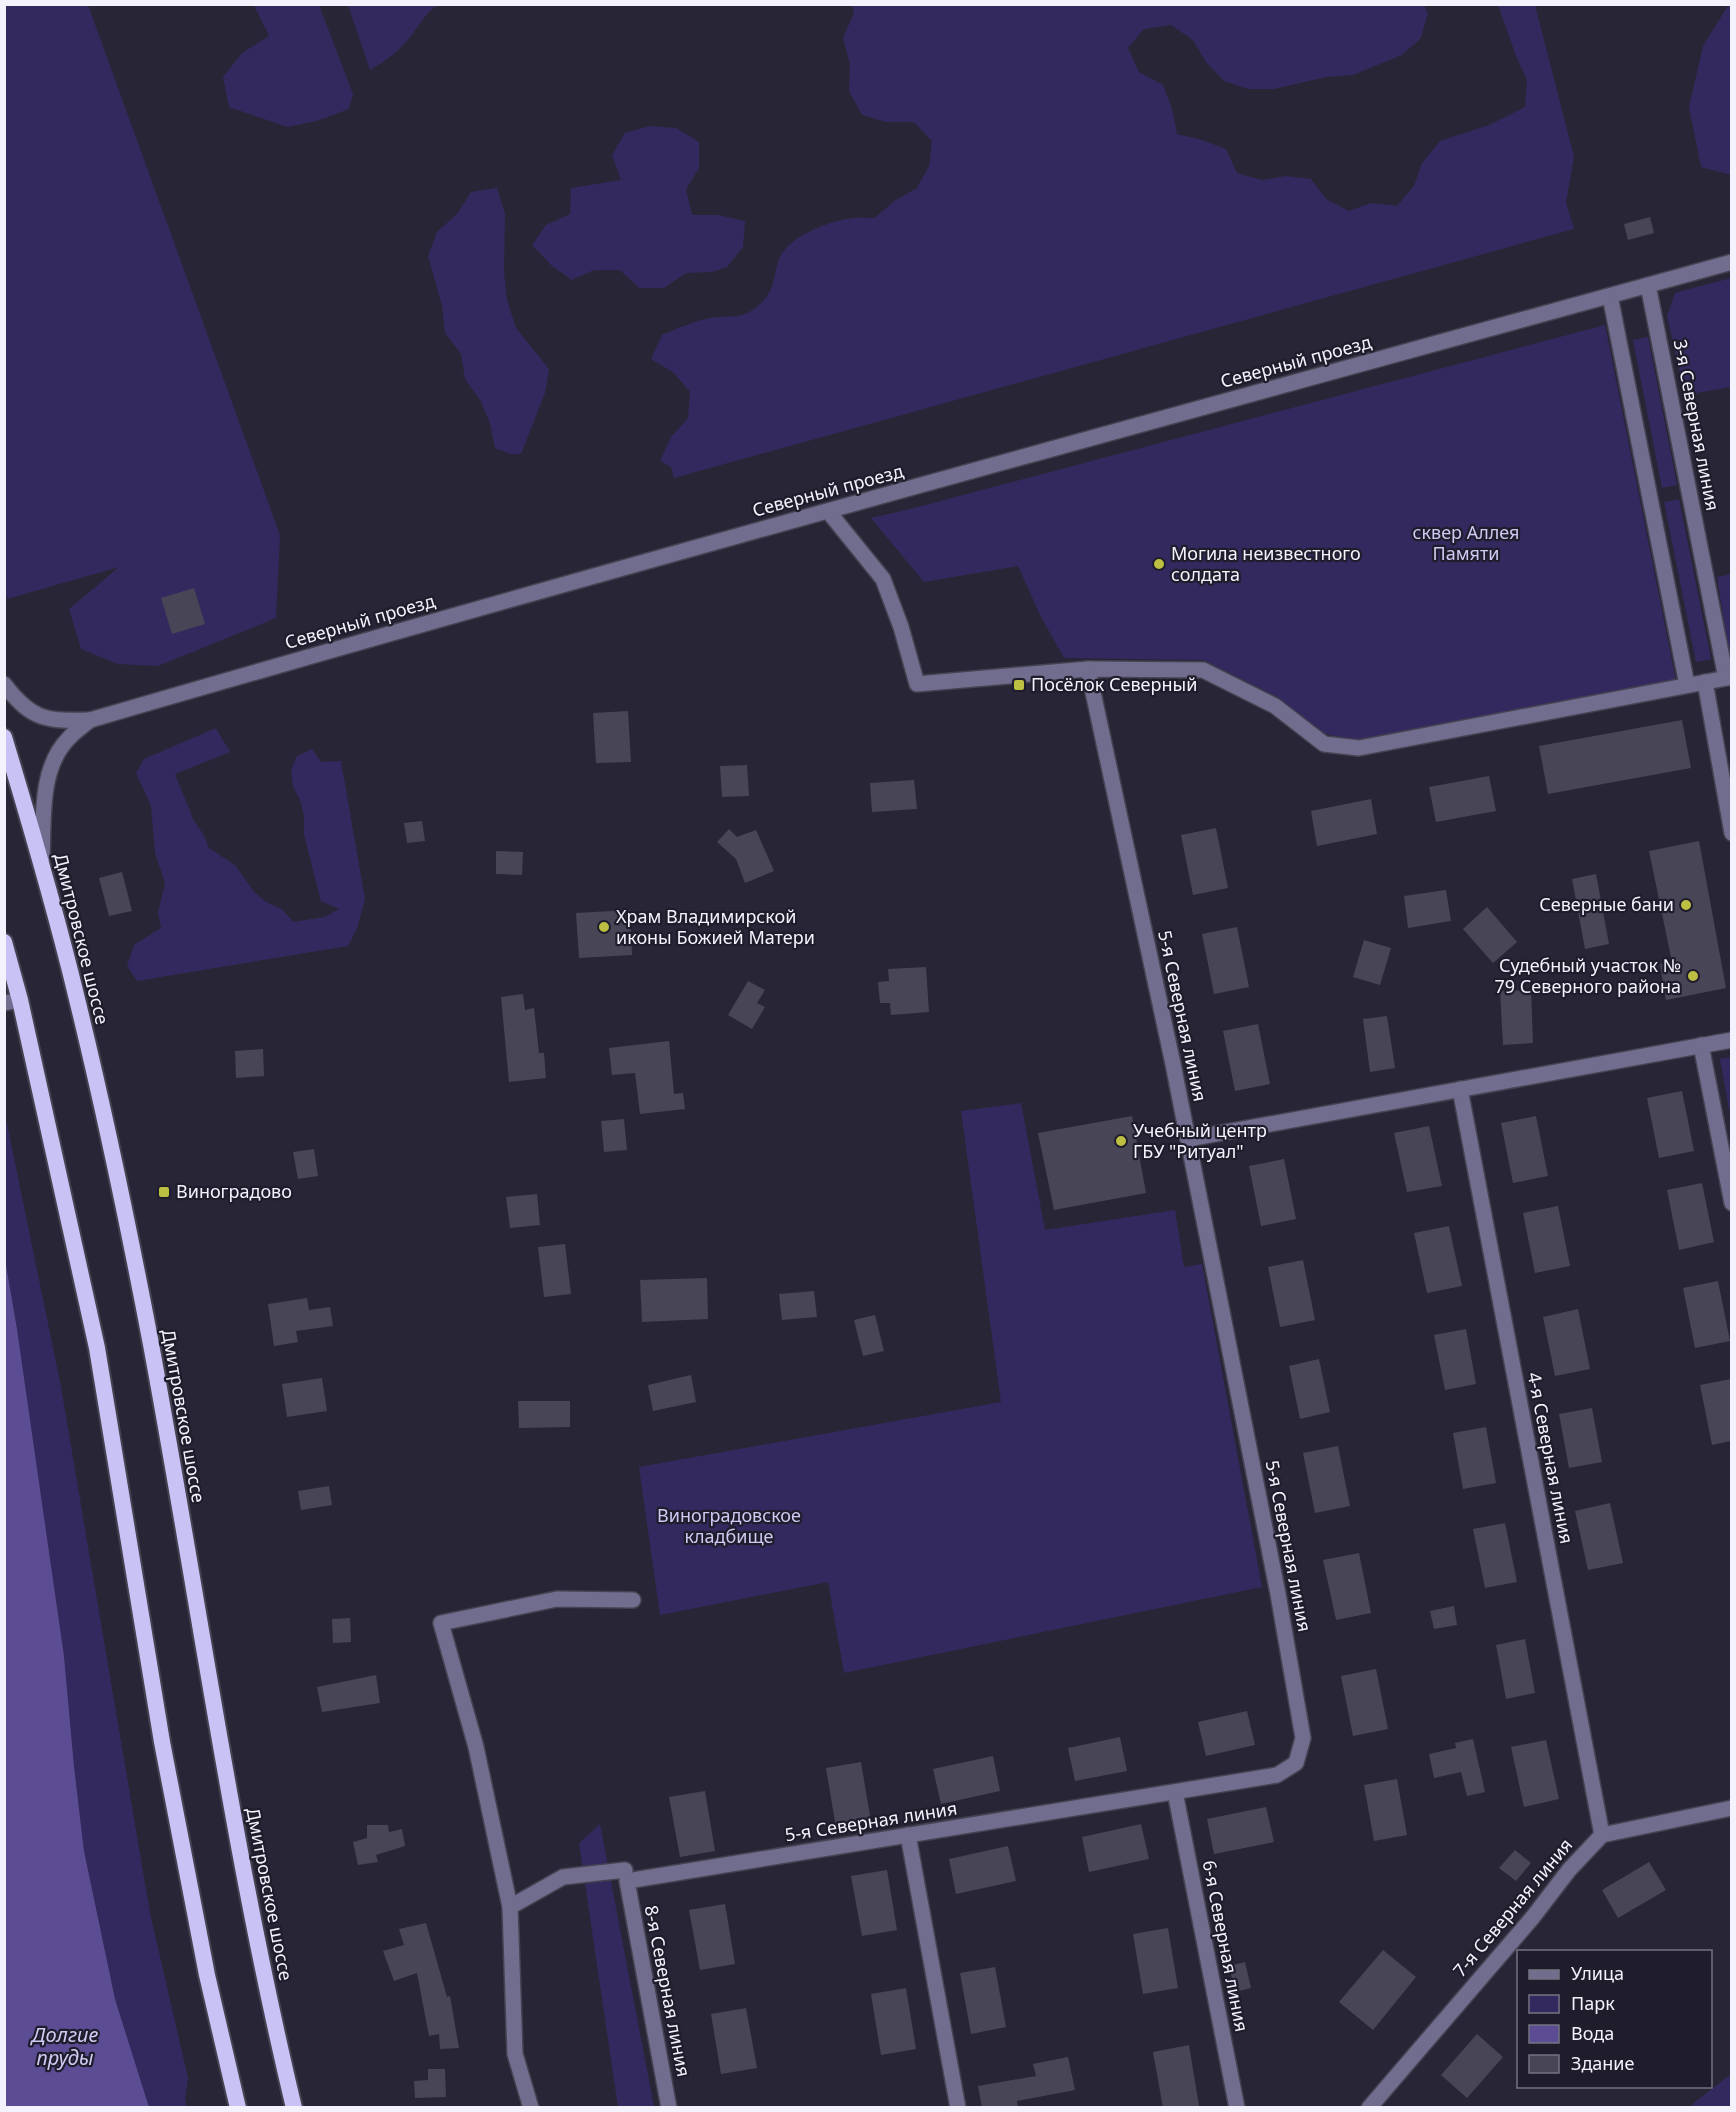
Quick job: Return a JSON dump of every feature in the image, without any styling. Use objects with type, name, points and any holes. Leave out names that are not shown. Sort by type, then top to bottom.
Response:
[{"type":"highway","name":"Дмитровское шоссе","points":[[4,737],[42,864],[76,995],[122,1201],[150,1339],[248,1899],[294,2108]]},
{"type":"highway","points":[[4,942],[12,1001],[97,1348],[165,1754],[207,1975],[238,2108]]},
{"type":"street","name":"Северный проезд","points":[[42,864],[45,795],[49,774],[55,759],[68,739],[90,720],[343,646],[1731,262]]},
{"type":"street","name":"3-я Северная линия","points":[[1648,285],[1729,677]]},
{"type":"street","points":[[1610,296],[1687,685]]},
{"type":"street","points":[[828,511],[883,579],[901,627],[917,684],[1088,669],[1203,670],[1275,706],[1324,744],[1359,748],[1729,677]]},
{"type":"street","name":"5-я Северная линия","points":[[510,1907],[563,1878],[626,1875],[908,1835],[1277,1775],[1296,1763],[1303,1738],[1278,1594],[1188,1139],[1088,669]]},
{"type":"street","points":[[1705,682],[1731,833]]},
{"type":"street","points":[[4,684],[28,710],[40,717],[90,720]]},
{"type":"street","points":[[1188,1139],[1731,1040]]},
{"type":"street","points":[[1701,1045],[1731,1203]]},
{"type":"street","name":"4-я Северная линия","points":[[1460,1089],[1602,1835]]},
{"type":"street","points":[[531,2108],[515,2054],[510,1907],[476,1747],[441,1623],[558,1599],[633,1600]]},
{"type":"street","name":"6-я Северная линия","points":[[1175,1792],[1237,2108]]},
{"type":"street","points":[[1602,1835],[1731,1808]]},
{"type":"street","points":[[908,1835],[958,2108]]},
{"type":"street","name":"7-я Северная линия","points":[[1369,2108],[1533,1917],[1569,1870],[1602,1835]]},
{"type":"street","name":"8-я Северная линия","points":[[626,1875],[669,2108]]},
{"type":"green space","points":[[348,4],[438,5],[426,15],[401,47],[370,70]]},
{"type":"green space","points":[[1729,4],[1732,5],[1731,175],[1701,167],[1689,107],[1703,46]]},
{"type":"green space","points":[[4,5],[88,5],[280,535],[276,618],[158,666],[118,664],[81,649],[69,609],[119,567],[7,599],[5,592]]},
{"type":"green space","points":[[254,5],[319,5],[353,94],[349,109],[317,121],[287,127],[229,107],[223,77],[242,53],[269,36]]},
{"type":"green space","points":[[852,5],[1424,5],[1428,13],[1421,38],[1402,55],[1353,75],[1326,77],[1274,89],[1248,89],[1224,81],[1206,62],[1193,40],[1171,25],[1144,29],[1128,48],[1139,72],[1163,85],[1172,109],[1177,134],[1226,149],[1237,173],[1262,180],[1286,176],[1311,179],[1326,199],[1349,211],[1371,203],[1397,206],[1414,186],[1422,163],[1440,141],[1489,125],[1525,107],[1527,80],[1498,5],[1535,5],[1574,157],[1566,203],[1574,229],[674,478],[671,467],[660,461],[671,437],[688,418],[690,392],[674,373],[651,359],[662,335],[697,321],[748,313],[770,292],[780,257],[791,243],[829,223],[850,218],[875,218],[894,201],[917,188],[929,166],[932,141],[914,122],[886,122],[862,115],[849,91],[850,64],[843,38],[854,13]]},
{"type":"green space","points":[[650,126],[676,128],[699,142],[699,168],[686,189],[692,215],[718,215],[745,221],[743,247],[727,267],[712,272],[686,273],[664,288],[639,288],[620,270],[594,270],[572,280],[552,266],[532,245],[546,225],[570,214],[571,188],[621,180],[612,155],[625,133]]},
{"type":"green space","points":[[497,188],[505,214],[504,272],[507,300],[516,328],[549,369],[545,393],[521,454],[511,454],[495,448],[490,423],[480,400],[465,379],[461,354],[445,333],[442,306],[428,256],[437,232],[457,214],[471,192]]},
{"type":"green space","points":[[1731,278],[1731,387],[1685,395],[1667,316],[1675,293]]},
{"type":"green space","name":"сквер Аллея Памяти","points":[[1605,325],[1676,681],[1365,741],[1325,734],[1279,698],[1203,660],[1064,658],[1041,617],[1018,566],[924,582],[871,518],[910,509]]},
{"type":"green space","points":[[1648,337],[1677,485],[1662,488],[1633,340]]},
{"type":"green space","points":[[1679,499],[1711,659],[1696,662],[1664,502]]},
{"type":"green space","points":[[1732,574],[1731,666],[1717,577]]},
{"type":"green space","points":[[216,728],[230,752],[175,774],[194,821],[209,848],[235,865],[254,892],[266,902],[282,909],[293,922],[325,917],[339,909],[321,901],[304,835],[304,816],[293,786],[291,770],[297,756],[312,749],[321,762],[341,761],[365,899],[357,929],[348,946],[137,981],[127,966],[134,945],[161,928],[158,913],[165,883],[155,853],[151,806],[136,773],[144,759]]},
{"type":"green space","points":[[1732,1057],[1731,1121],[1720,1059]]},
{"type":"green space","name":"Виноградовское кладбище","points":[[1021,1103],[1045,1230],[1175,1210],[1184,1267],[1202,1264],[1262,1587],[844,1673],[828,1582],[660,1615],[639,1467],[1001,1402],[961,1111]]},
{"type":"green space","points":[[4,1109],[61,1387],[150,1913],[188,2078],[185,2099],[187,2107],[149,2107],[115,1999],[84,1851],[64,1656],[5,1259]]},
{"type":"green space","points":[[600,1824],[654,2107],[618,2107],[579,1843]]},
{"type":"green space","points":[[1731,2074],[1731,2107],[1691,2107],[1695,2102]]},
{"type":"water","name":"Долгие пруды","points":[[5,1259],[64,1656],[84,1851],[115,1999],[149,2107],[5,2107]]},
{"type":"building","points":[[1650,217],[1654,233],[1628,240],[1624,224]]},
{"type":"building","points":[[194,588],[205,624],[172,634],[161,598]]},
{"type":"building","points":[[628,711],[631,762],[596,763],[593,713]]},
{"type":"building","points":[[1682,720],[1691,768],[1548,794],[1539,746]]},
{"type":"building","points":[[747,765],[749,796],[722,797],[720,766]]},
{"type":"building","points":[[1489,776],[1496,811],[1436,822],[1429,787]]},
{"type":"building","points":[[914,780],[917,809],[872,812],[870,783]]},
{"type":"building","points":[[1371,799],[1377,834],[1317,846],[1311,811]]},
{"type":"building","points":[[422,821],[425,841],[407,843],[404,823]]},
{"type":"building","points":[[1216,828],[1228,888],[1193,895],[1181,835]]},
{"type":"building","points":[[729,829],[737,837],[756,830],[774,871],[745,883],[736,859],[717,842]]},
{"type":"building","points":[[1699,841],[1726,988],[1666,1000],[1660,964],[1672,962],[1649,851]]},
{"type":"building","points":[[496,851],[523,852],[522,875],[496,874]]},
{"type":"building","points":[[122,872],[132,911],[109,916],[99,878]]},
{"type":"building","points":[[1596,874],[1609,944],[1585,949],[1572,879]]},
{"type":"building","points":[[1446,890],[1451,921],[1408,928],[1404,896]]},
{"type":"building","points":[[1487,907],[1517,942],[1493,963],[1463,929]]},
{"type":"building","name":"Храм Владимирской иконы Божией Матери","points":[[630,910],[632,955],[579,958],[576,913]]},
{"type":"building","points":[[1237,927],[1249,987],[1214,994],[1202,934]]},
{"type":"building","points":[[1364,940],[1391,948],[1380,985],[1353,977]]},
{"type":"building","points":[[926,967],[929,1012],[891,1015],[890,1003],[880,1003],[878,982],[889,981],[888,969]]},
{"type":"building","points":[[748,981],[765,990],[757,1003],[765,1007],[752,1029],[728,1015]]},
{"type":"building","points":[[1531,990],[1533,1043],[1503,1045],[1500,991]]},
{"type":"building","points":[[523,994],[525,1010],[534,1008],[539,1053],[544,1053],[546,1078],[509,1082],[501,997]]},
{"type":"building","points":[[1387,1016],[1395,1068],[1370,1072],[1363,1019]]},
{"type":"building","points":[[1258,1024],[1270,1084],[1235,1091],[1223,1031]]},
{"type":"building","points":[[669,1041],[674,1094],[683,1093],[685,1109],[640,1114],[635,1073],[612,1075],[609,1048]]},
{"type":"building","points":[[263,1049],[264,1076],[236,1078],[235,1051]]},
{"type":"building","points":[[1682,1091],[1694,1151],[1659,1158],[1647,1098]]},
{"type":"building","points":[[1132,1116],[1146,1193],[1054,1210],[1038,1133]]},
{"type":"building","points":[[1536,1116],[1548,1176],[1513,1183],[1501,1123]]},
{"type":"building","points":[[624,1119],[627,1150],[604,1152],[601,1121]]},
{"type":"building","points":[[1429,1126],[1442,1186],[1407,1192],[1394,1133]]},
{"type":"building","points":[[314,1149],[318,1176],[298,1179],[293,1152]]},
{"type":"building","points":[[1284,1159],[1296,1219],[1261,1226],[1249,1166]]},
{"type":"building","points":[[1702,1183],[1714,1242],[1679,1250],[1667,1190]]},
{"type":"building","points":[[537,1194],[540,1225],[510,1228],[506,1197]]},
{"type":"building","points":[[1558,1206],[1570,1266],[1535,1273],[1523,1213]]},
{"type":"building","points":[[1449,1226],[1462,1286],[1427,1293],[1414,1233]]},
{"type":"building","points":[[565,1244],[571,1294],[544,1297],[538,1247]]},
{"type":"building","points":[[1303,1260],[1315,1320],[1280,1327],[1268,1267]]},
{"type":"building","points":[[707,1278],[708,1319],[642,1322],[640,1280]]},
{"type":"building","points":[[1718,1281],[1730,1341],[1695,1348],[1683,1288]]},
{"type":"building","points":[[814,1291],[817,1317],[782,1320],[779,1294]]},
{"type":"building","points":[[307,1298],[309,1310],[330,1307],[333,1326],[296,1331],[298,1342],[274,1346],[268,1304]]},
{"type":"building","points":[[1578,1309],[1590,1369],[1555,1376],[1543,1317]]},
{"type":"building","points":[[875,1315],[884,1351],[863,1356],[854,1320]]},
{"type":"building","points":[[1466,1329],[1476,1384],[1445,1390],[1434,1335]]},
{"type":"building","points":[[1319,1359],[1330,1412],[1300,1419],[1289,1366]]},
{"type":"building","points":[[691,1375],[696,1402],[653,1411],[648,1385]]},
{"type":"building","points":[[322,1378],[327,1411],[287,1417],[282,1384]]},
{"type":"building","points":[[1731,1379],[1731,1441],[1712,1445],[1700,1385]]},
{"type":"building","points":[[518,1401],[570,1401],[570,1427],[519,1428]]},
{"type":"building","points":[[1592,1408],[1602,1462],[1569,1468],[1559,1414]]},
{"type":"building","points":[[1486,1427],[1496,1483],[1463,1489],[1453,1433]]},
{"type":"building","points":[[1338,1446],[1350,1506],[1315,1513],[1303,1453]]},
{"type":"building","points":[[329,1486],[332,1505],[301,1510],[298,1491]]},
{"type":"building","points":[[1610,1503],[1623,1563],[1588,1570],[1575,1511]]},
{"type":"building","points":[[1505,1523],[1517,1582],[1485,1588],[1473,1529]]},
{"type":"building","points":[[1359,1553],[1371,1613],[1336,1620],[1323,1560]]},
{"type":"building","points":[[1454,1606],[1457,1625],[1434,1629],[1430,1611]]},
{"type":"building","points":[[350,1618],[351,1642],[333,1643],[332,1619]]},
{"type":"building","points":[[1525,1639],[1535,1693],[1506,1699],[1496,1645]]},
{"type":"building","points":[[1376,1669],[1388,1729],[1353,1736],[1341,1676]]},
{"type":"building","points":[[376,1675],[380,1703],[322,1712],[317,1687]]},
{"type":"building","points":[[1247,1711],[1255,1745],[1206,1756],[1198,1722]]},
{"type":"building","points":[[1120,1737],[1127,1771],[1075,1781],[1068,1748]]},
{"type":"building","points":[[1473,1739],[1485,1792],[1467,1796],[1461,1772],[1434,1778],[1429,1754],[1456,1748],[1455,1743]]},
{"type":"building","points":[[1546,1740],[1559,1799],[1524,1807],[1511,1747]]},
{"type":"building","points":[[993,1756],[1000,1791],[941,1804],[933,1769]]},
{"type":"building","points":[[861,1762],[871,1822],[836,1828],[826,1768]]},
{"type":"building","points":[[1397,1779],[1407,1835],[1374,1841],[1364,1785]]},
{"type":"building","points":[[705,1791],[715,1851],[680,1857],[669,1797]]},
{"type":"building","points":[[1266,1807],[1274,1842],[1214,1854],[1207,1819]]},
{"type":"building","points":[[1141,1824],[1149,1859],[1089,1872],[1082,1837]]},
{"type":"building","points":[[367,1825],[388,1825],[389,1832],[402,1829],[405,1846],[376,1855],[378,1862],[358,1865],[353,1842],[367,1838]]},
{"type":"building","points":[[1008,1846],[1016,1881],[956,1894],[949,1859]]},
{"type":"building","points":[[1515,1850],[1531,1863],[1516,1881],[1499,1868]]},
{"type":"building","points":[[1649,1862],[1666,1890],[1618,1918],[1602,1890]]},
{"type":"building","points":[[887,1870],[897,1930],[862,1936],[851,1876]]},
{"type":"building","points":[[725,1904],[735,1964],[700,1970],[689,1910]]},
{"type":"building","points":[[426,1923],[447,1997],[450,1996],[459,2048],[440,2049],[439,2034],[429,2036],[417,1973],[394,1981],[383,1951],[404,1945],[399,1929]]},
{"type":"building","points":[[1168,1928],[1178,1988],[1143,1994],[1133,1934]]},
{"type":"building","points":[[1383,1950],[1416,1977],[1373,2030],[1339,2002]]},
{"type":"building","points":[[1245,1962],[1251,1988],[1235,1992],[1229,1966]]},
{"type":"building","points":[[995,1967],[1006,2027],[971,2034],[960,1973]]},
{"type":"building","points":[[906,1988],[916,2049],[881,2055],[871,1994]]},
{"type":"building","points":[[746,2008],[757,2068],[721,2074],[711,2014]]},
{"type":"building","points":[[1477,2034],[1503,2057],[1467,2098],[1441,2075]]},
{"type":"building","points":[[1189,2045],[1199,2106],[1163,2108],[1153,2052]]},
{"type":"building","points":[[1068,2057],[1075,2090],[1017,2101],[1018,2108],[982,2108],[978,2086],[1036,2076],[1033,2064]]},
{"type":"building","points":[[428,2069],[445,2069],[446,2097],[415,2098],[414,2081],[428,2080]]},
{"type":"place","name":"Могила неизвестного солдата","points":[[1159,564]]},
{"type":"place","name":"Посёлок Северный","points":[[1019,685]]},
{"type":"place","name":"Северные бани","points":[[1686,905]]},
{"type":"place","name":"Храм Владимирской иконы Божией Матери","points":[[604,927]]},
{"type":"place","name":"Судебный участок № 79 Северного района","points":[[1693,976]]},
{"type":"place","name":"Учебный центр ГБУ \"Ритуал\"","points":[[1121,1141]]},
{"type":"place","name":"Виноградово","points":[[164,1192]]}]
